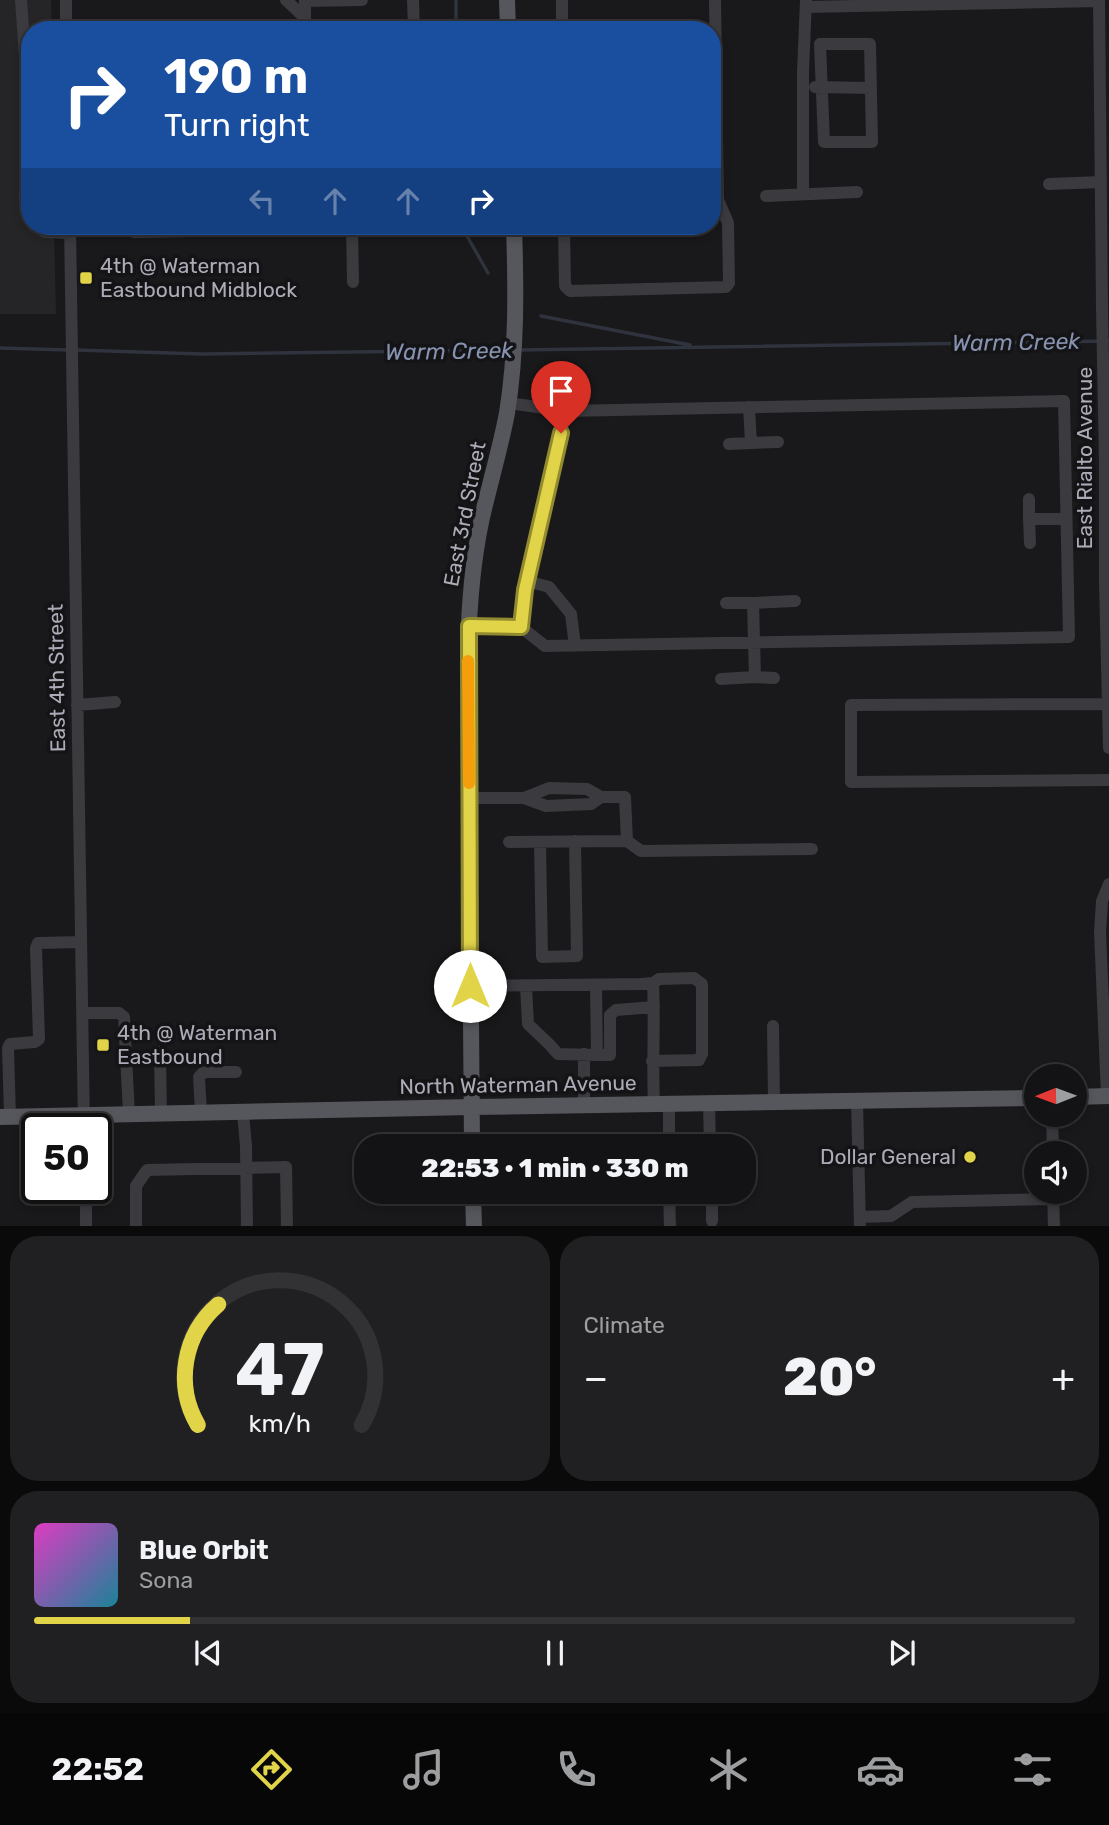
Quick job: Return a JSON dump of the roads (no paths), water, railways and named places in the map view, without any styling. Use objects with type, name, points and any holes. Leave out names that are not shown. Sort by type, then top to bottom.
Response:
[{"type":"main road","points":[[507,0],[508,21]]},
{"type":"main road","name":"East 3rd Street","points":[[472,1134],[469,626],[474,563],[508,403],[512,369],[515,329],[514,235]]},
{"type":"main road","points":[[1087,1097],[1108,1096]]},
{"type":"main road","name":"North Waterman Avenue","points":[[112,1118],[161,1114],[472,1107],[1024,1098]]},
{"type":"main road","points":[[473,1204],[474,1226]]},
{"type":"street","points":[[21,0],[22,21]]},
{"type":"street","points":[[66,0],[66,21]]},
{"type":"street","points":[[286,0],[303,21]]},
{"type":"street","points":[[305,21],[305,0],[362,0]]},
{"type":"street","points":[[413,0],[414,21]]},
{"type":"street","points":[[562,0],[562,21]]},
{"type":"street","points":[[715,0],[715,21]]},
{"type":"street","points":[[803,194],[806,3],[1098,0]]},
{"type":"street","name":"East Rialto Avenue","points":[[1098,0],[1104,29],[1101,182],[1109,748]]},
{"type":"street","points":[[820,44],[870,44],[872,142],[824,142],[822,87],[820,44]]},
{"type":"street","points":[[803,86],[870,88]]},
{"type":"street","points":[[1049,184],[1101,182]]},
{"type":"street","points":[[766,196],[857,192]]},
{"type":"street","points":[[564,235],[565,286],[570,291],[726,287],[729,283],[728,223],[721,217]]},
{"type":"street","name":"East 4th Street","points":[[70,235],[84,1113]]},
{"type":"street","points":[[352,235],[353,282]]},
{"type":"street","points":[[469,626],[521,627],[545,646],[1069,637],[1064,401],[566,411],[508,403]]},
{"type":"street","points":[[749,407],[751,443]]},
{"type":"street","points":[[521,627],[527,581],[566,411]]},
{"type":"street","points":[[729,444],[778,442]]},
{"type":"street","points":[[1029,499],[1030,543]]},
{"type":"street","points":[[1029,519],[1066,519]]},
{"type":"street","points":[[527,581],[549,586],[571,614],[575,646]]},
{"type":"street","points":[[726,603],[794,601]]},
{"type":"street","points":[[753,603],[755,677]]},
{"type":"street","points":[[722,679],[774,678]]},
{"type":"street","points":[[1108,696],[851,705],[850,782],[1109,780]]},
{"type":"street","points":[[77,705],[115,702]]},
{"type":"street","points":[[469,798],[524,798],[549,789],[587,789],[601,797],[625,797],[627,841]]},
{"type":"street","points":[[540,842],[542,957],[577,956],[575,841]]},
{"type":"street","points":[[509,842],[627,841],[641,851],[812,849]]},
{"type":"street","points":[[1108,1096],[1100,932],[1102,901],[1109,884]]},
{"type":"street","points":[[5,1117],[8,1048],[10,1044],[35,1042],[39,1039],[38,943],[81,942]]},
{"type":"street","points":[[470,986],[653,983],[659,979],[694,978],[702,984],[702,1054],[699,1060],[652,1061]]},
{"type":"street","points":[[653,983],[652,1061],[667,1134]]},
{"type":"street","points":[[584,1105],[596,985]]},
{"type":"street","points":[[526,986],[528,1024],[558,1054],[610,1055],[610,1015],[616,1010],[654,1007]]},
{"type":"street","points":[[82,1013],[119,1013],[124,1017],[129,1115]]},
{"type":"street","points":[[773,1026],[774,1102]]},
{"type":"street","points":[[160,1052],[161,1114]]},
{"type":"street","points":[[201,1113],[200,1077],[204,1072],[236,1072]]},
{"type":"street","points":[[857,1101],[860,1222],[891,1216],[912,1202],[1024,1196]]},
{"type":"street","points":[[709,1103],[710,1134]]},
{"type":"street","points":[[243,1112],[247,1226]]},
{"type":"street","points":[[136,1226],[136,1186],[146,1170],[286,1167],[287,1226]]},
{"type":"street","points":[[86,1204],[86,1226]]},
{"type":"street","points":[[670,1204],[670,1226]]},
{"type":"street","points":[[712,1204],[712,1221]]},
{"type":"street","points":[[1054,1204],[1054,1226]]},
{"type":"waterway","points":[[456,0],[456,21]]},
{"type":"waterway","points":[[467,235],[488,273]]},
{"type":"waterway","points":[[541,316],[690,345]]},
{"type":"waterway","name":"Warm Creek","points":[[520,350],[1109,341]]},
{"type":"waterway","name":"Warm Creek","points":[[0,348],[68,350]]},
{"type":"waterway","name":"Warm Creek","points":[[76,350],[202,354],[509,350]]},
{"type":"place","name":"4th @ Waterman Eastbound Midblock","points":[[86,278]]},
{"type":"place","name":"4th @ Waterman Eastbound","points":[[103,1045]]},
{"type":"place","name":"Dollar General","points":[[970,1157]]}]
